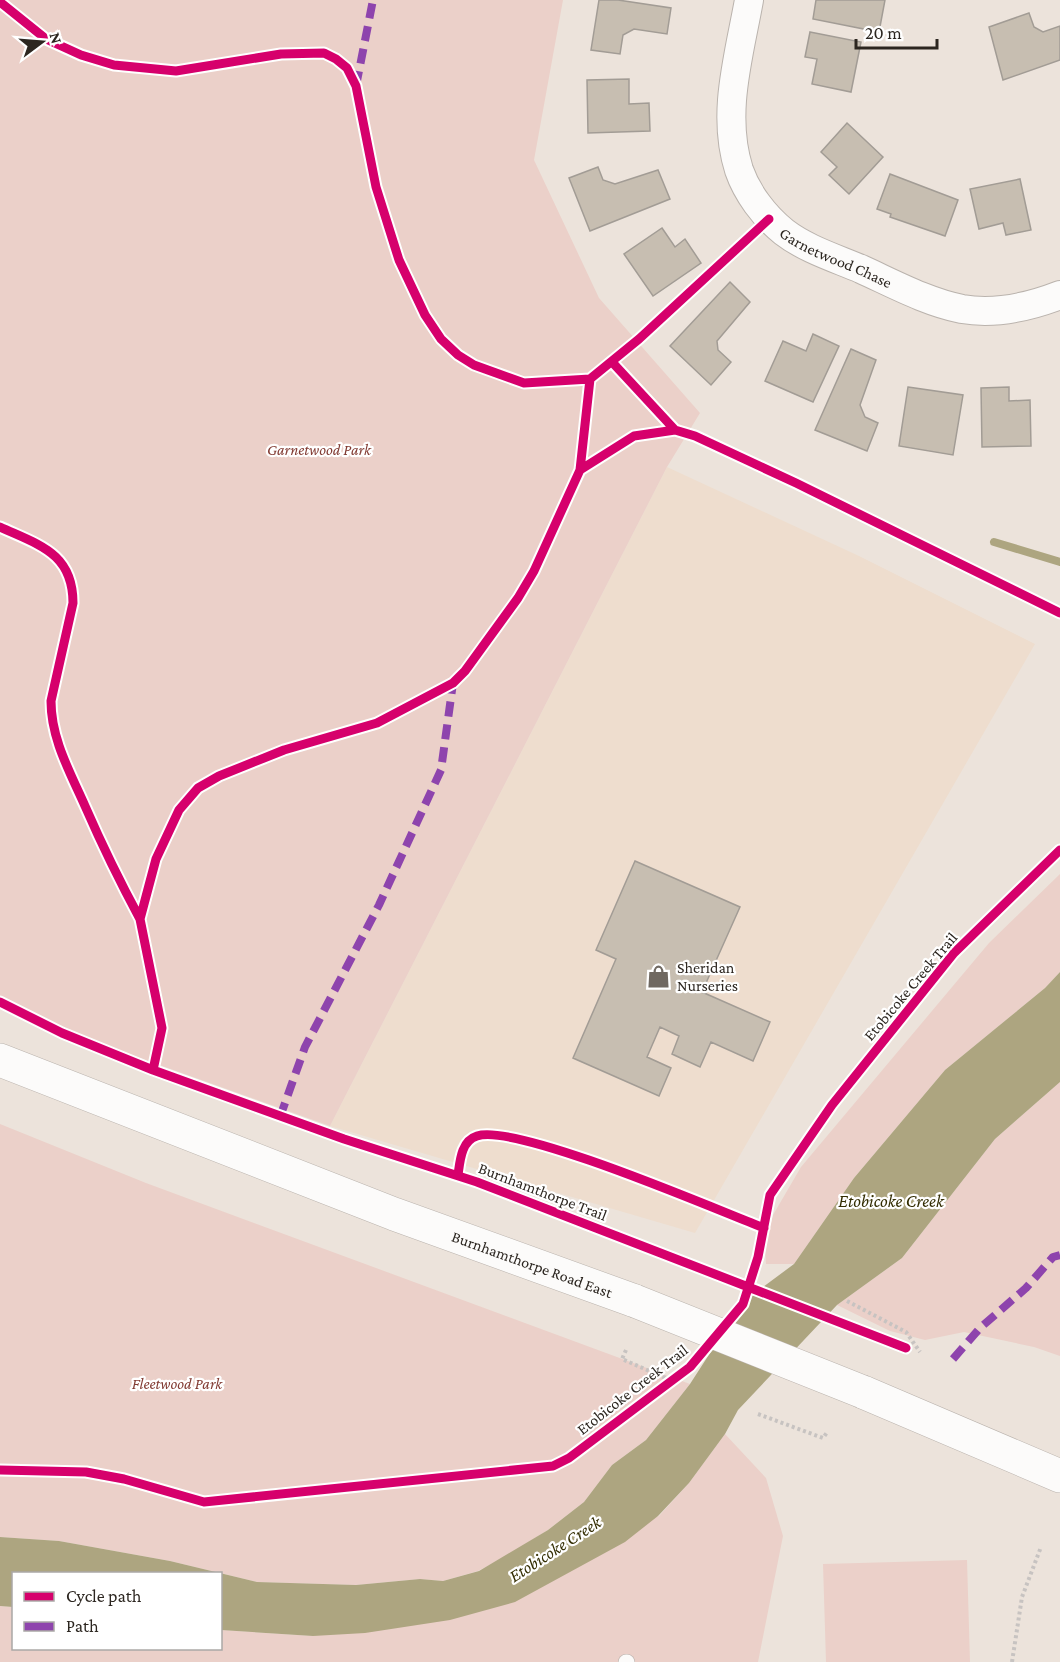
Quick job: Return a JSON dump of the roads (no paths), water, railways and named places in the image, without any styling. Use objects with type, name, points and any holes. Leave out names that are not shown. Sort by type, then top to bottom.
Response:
[{"type":"main road","name":"Burnhamthorpe Road East","points":[[0,1060],[394,1214],[635,1301],[863,1392],[1060,1476]]},
{"type":"street","name":"Garnetwood Chase","points":[[749,0],[732,92],[730,119],[732,146],[740,173],[752,197],[769,219],[799,243],[937,303],[963,309],[990,311],[1017,309],[1060,296]]},
{"type":"water","name":"Etobicoke Creek","points":[[1060,972],[1060,1082],[995,1139],[902,1258],[837,1305],[738,1410],[725,1434],[689,1483],[658,1516],[625,1542],[515,1602],[450,1620],[365,1633],[313,1636],[222,1630],[222,1574],[257,1582],[356,1585],[420,1579],[443,1581],[479,1571],[548,1530],[584,1502],[612,1465],[646,1440],[690,1384],[743,1302],[794,1264],[854,1178],[945,1070],[1045,988]]},
{"type":"water","name":"Etobicoke Creek","points":[[0,1537],[59,1541],[170,1561],[216,1572],[12,1572],[12,1607],[0,1606]]},
{"type":"waterway","points":[[994,542],[1060,562]]},
{"type":"place","name":"Sheridan Nurseries","points":[[659,976]]},
{"type":"park label","name":"Garnetwood Park","points":[[319,449]]},
{"type":"park label","name":"Fleetwood Park","points":[[177,1383]]}]
